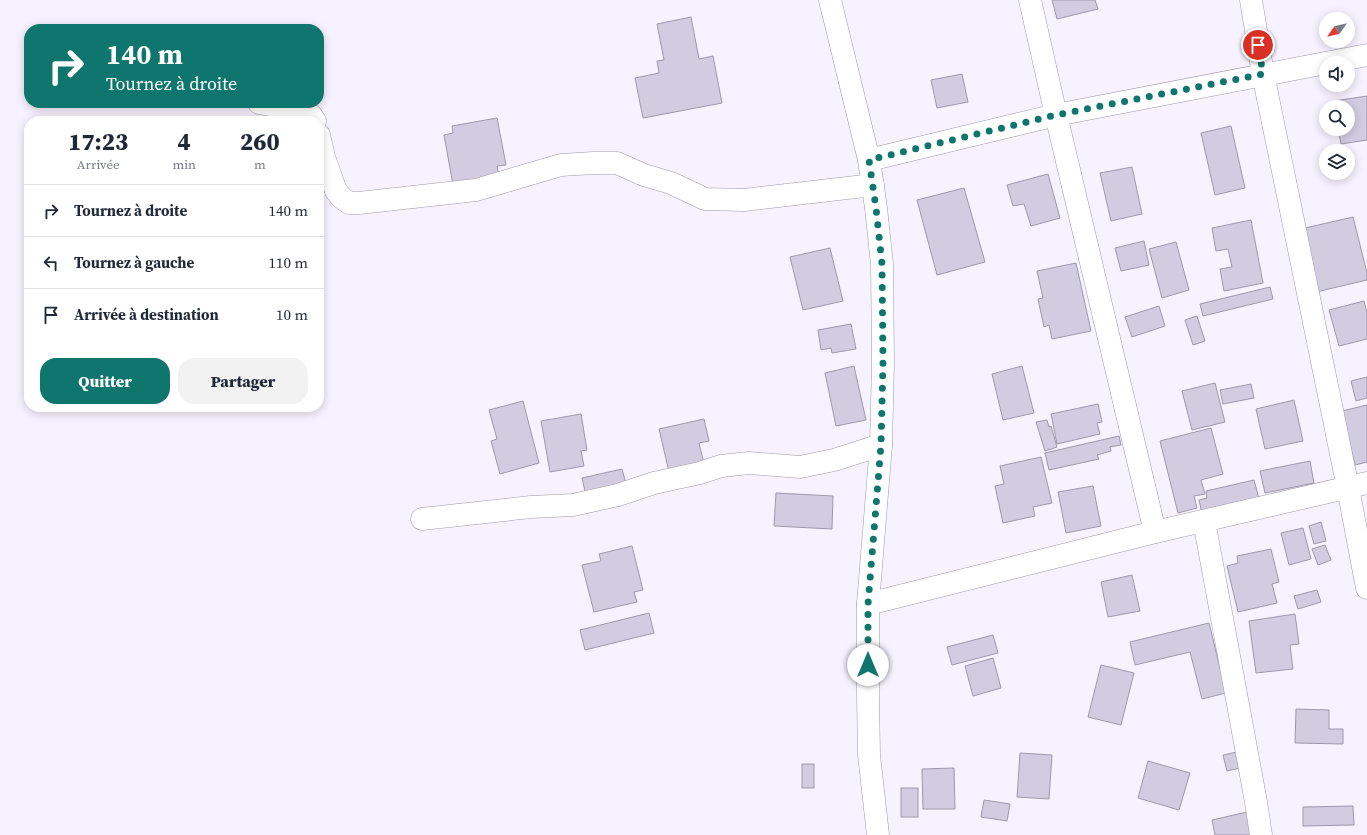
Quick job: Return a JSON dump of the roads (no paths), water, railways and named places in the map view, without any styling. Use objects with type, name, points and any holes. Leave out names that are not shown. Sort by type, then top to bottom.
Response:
[{"type":"street","points":[[830,0],[869,160],[882,264],[883,362],[881,445],[868,604],[869,755],[878,835]]},
{"type":"street","points":[[1030,0],[1155,532]]},
{"type":"street","points":[[1251,0],[1263,74],[1358,485],[1367,588]]},
{"type":"street","points":[[869,160],[1056,115],[1367,55]]},
{"type":"street","points":[[286,108],[303,111],[311,114],[312,116]]},
{"type":"street","points":[[324,157],[336,191],[349,203],[476,190],[561,165],[593,163],[617,164],[644,175],[671,183],[706,199],[744,200],[873,185]]},
{"type":"street","points":[[422,519],[531,507],[573,505],[618,496],[654,483],[700,473],[721,466],[749,462],[800,466],[816,464],[834,460],[881,445]]},
{"type":"street","points":[[868,604],[1155,532],[1358,485]]},
{"type":"street","points":[[1204,521],[1261,835]]}]
